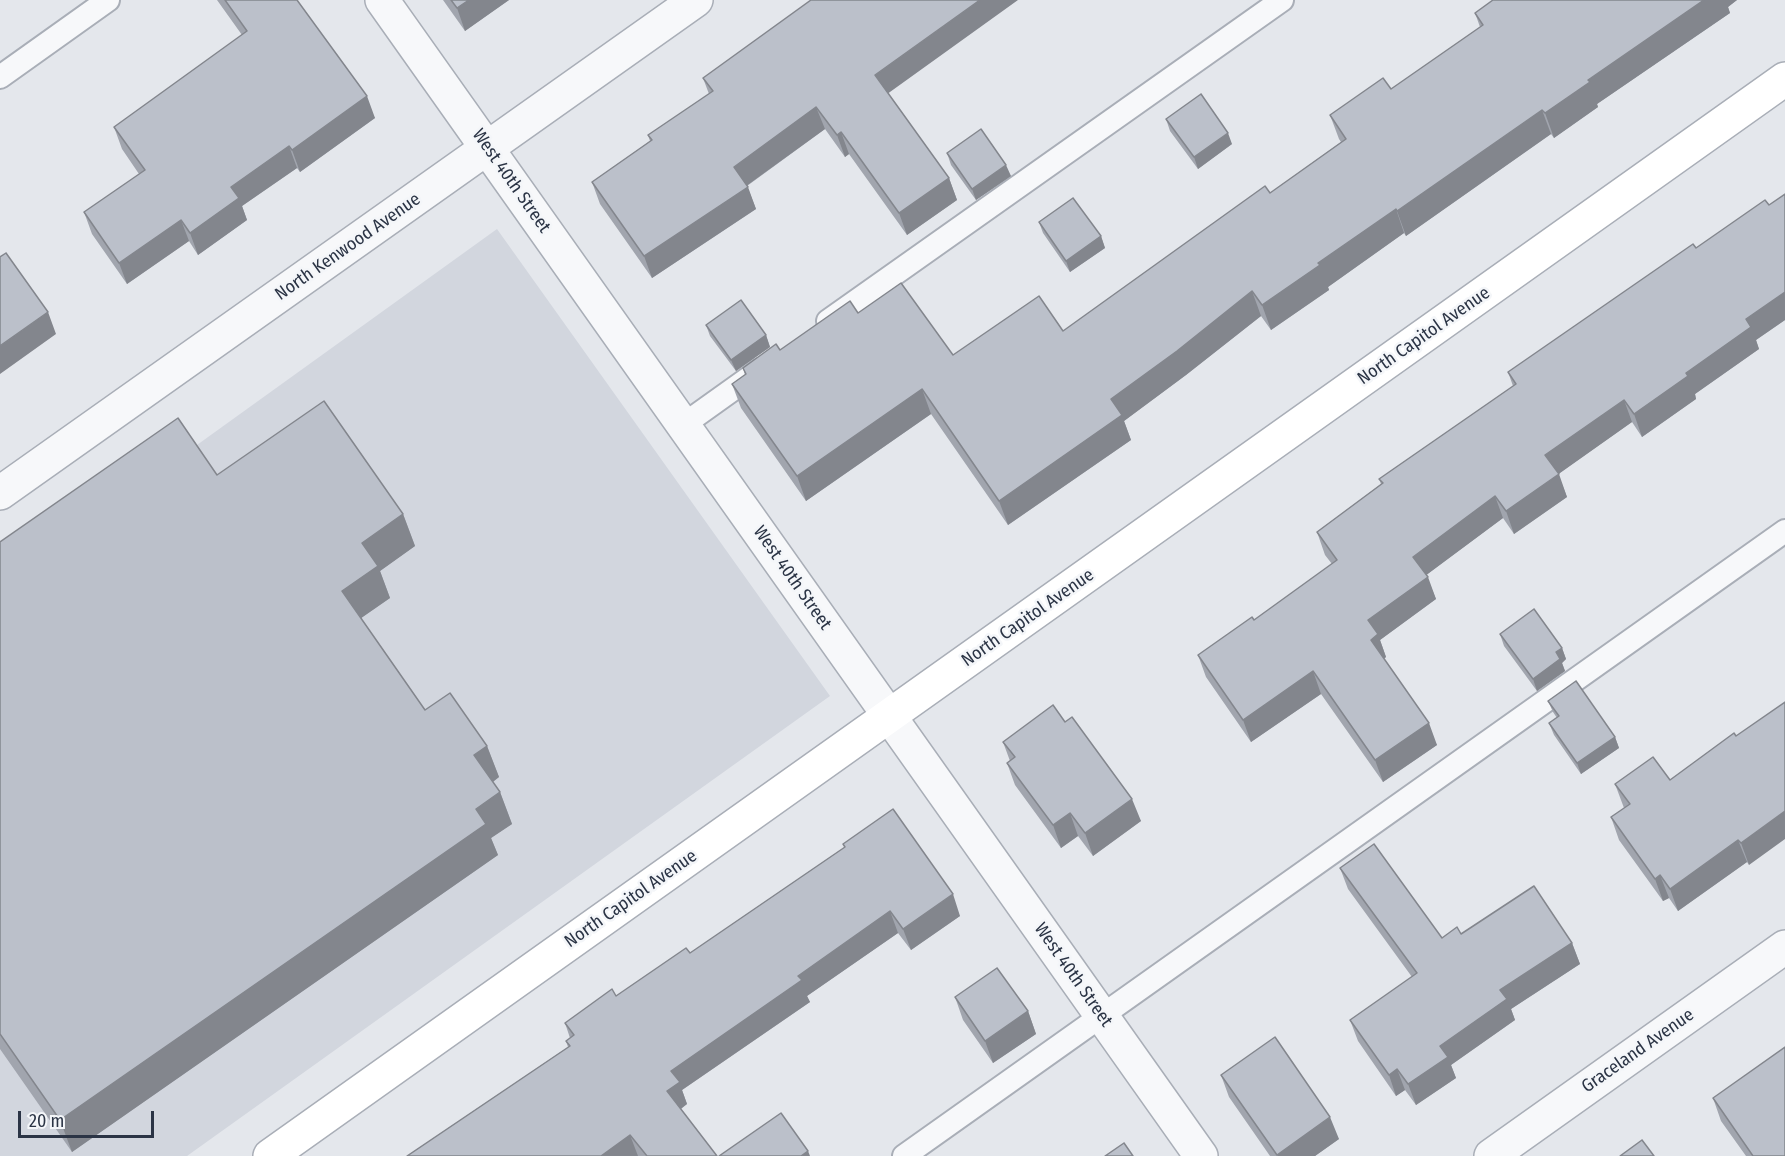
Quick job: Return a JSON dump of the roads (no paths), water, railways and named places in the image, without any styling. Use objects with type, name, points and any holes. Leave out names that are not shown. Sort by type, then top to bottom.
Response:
[{"type":"main road","name":"North Capitol Avenue","points":[[270,1156],[1785,79]]},
{"type":"street","name":"West 40th Street","points":[[382,0],[1201,1156]]},
{"type":"street","name":"North Kenwood Avenue","points":[[0,494],[696,0]]},
{"type":"street","name":"Graceland Avenue","points":[[1491,1156],[1785,947]]},
{"type":"lane","points":[[0,77],[108,0]]},
{"type":"lane","points":[[815,330],[1282,0]]},
{"type":"lane","points":[[683,425],[777,358]]},
{"type":"lane","points":[[904,1156],[1785,531]]}]
